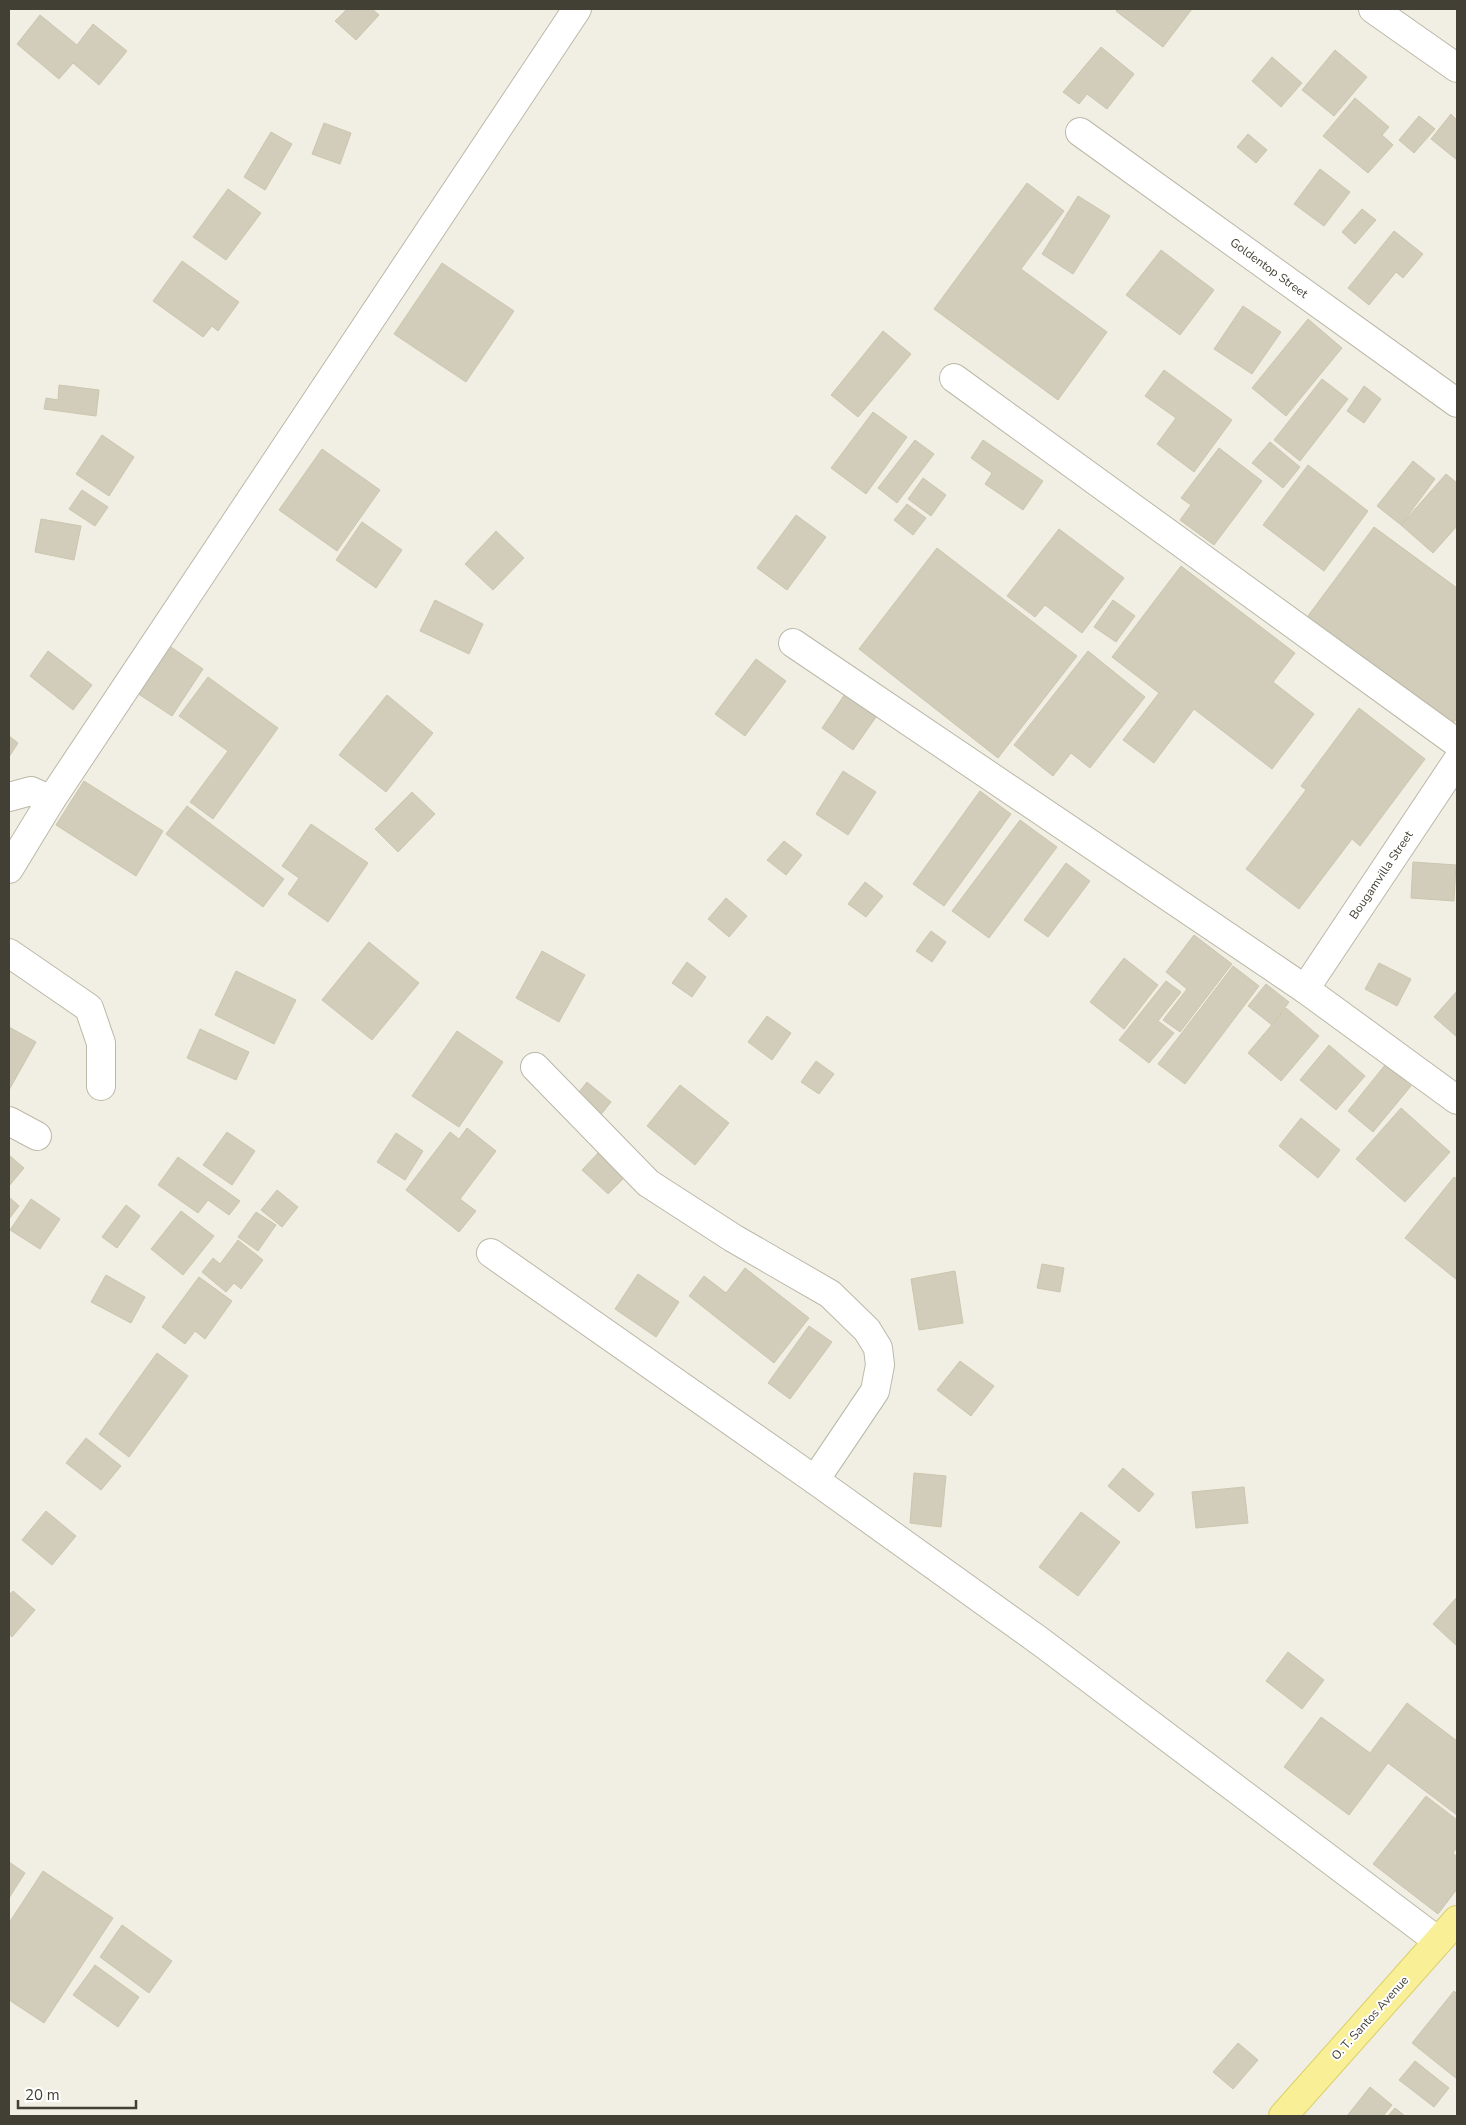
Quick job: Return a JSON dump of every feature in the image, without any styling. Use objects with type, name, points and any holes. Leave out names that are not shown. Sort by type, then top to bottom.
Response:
[{"type":"main road","name":"O. T. Santos Avenue","points":[[1283,2116],[1457,1920]]},
{"type":"street","points":[[9,869],[50,800],[577,9]]},
{"type":"street","points":[[1373,9],[1457,68]]},
{"type":"street","name":"Goldentop Street","points":[[1080,132],[1457,403]]},
{"type":"street","points":[[954,378],[1457,743]]},
{"type":"street","points":[[793,643],[1305,989],[1457,1100]]},
{"type":"street","name":"Bougamvilla Street","points":[[1305,989],[1457,761]]},
{"type":"street","points":[[9,797],[31,791],[50,800]]},
{"type":"street","points":[[9,953],[89,1008],[101,1043],[102,1086]]},
{"type":"street","points":[[535,1068],[648,1184],[733,1238],[830,1294],[867,1330],[878,1348],[880,1365],[875,1391],[815,1480]]},
{"type":"street","points":[[9,1121],[37,1136]]},
{"type":"street","points":[[491,1253],[815,1480],[1041,1642],[1438,1941]]},
{"type":"building","points":[[347,9],[372,9],[379,15],[356,40],[335,21]]},
{"type":"building","points":[[1118,9],[1192,9],[1163,47],[1116,11]]},
{"type":"building","points":[[40,15],[77,45],[93,24],[127,51],[99,85],[73,63],[59,79],[17,44]]},
{"type":"building","points":[[1101,47],[1134,74],[1107,109],[1087,94],[1079,104],[1063,92]]},
{"type":"building","points":[[1335,50],[1367,77],[1334,116],[1302,90]]},
{"type":"building","points":[[1272,57],[1302,83],[1281,107],[1252,81]]},
{"type":"building","points":[[1355,98],[1389,127],[1382,135],[1393,145],[1368,173],[1323,136]]},
{"type":"building","points":[[1451,114],[1457,120],[1457,160],[1431,139]]},
{"type":"building","points":[[1419,116],[1435,129],[1414,153],[1399,140]]},
{"type":"building","points":[[324,123],[351,133],[340,164],[312,154]]},
{"type":"building","points":[[271,132],[292,144],[265,190],[244,177]]},
{"type":"building","points":[[1248,134],[1267,150],[1256,163],[1237,147]]},
{"type":"building","points":[[1320,169],[1350,192],[1324,226],[1294,204]]},
{"type":"building","points":[[1027,183],[1064,211],[1021,269],[1107,332],[1058,400],[934,309]]},
{"type":"building","points":[[228,189],[261,213],[226,260],[193,237]]},
{"type":"building","points":[[1078,196],[1110,216],[1073,274],[1042,254]]},
{"type":"building","points":[[1362,209],[1376,220],[1355,244],[1342,232]]},
{"type":"building","points":[[1394,231],[1423,254],[1403,278],[1396,272],[1369,305],[1348,288]]},
{"type":"building","points":[[1161,250],[1214,290],[1180,335],[1126,295]]},
{"type":"building","points":[[182,261],[239,302],[218,331],[212,326],[203,337],[153,301]]},
{"type":"building","points":[[442,263],[514,311],[466,382],[394,334]]},
{"type":"building","points":[[1243,306],[1281,332],[1252,374],[1214,349]]},
{"type":"building","points":[[1308,319],[1342,348],[1286,416],[1252,388]]},
{"type":"building","points":[[883,331],[911,354],[858,417],[831,395]]},
{"type":"building","points":[[1164,370],[1232,420],[1194,472],[1157,444],[1176,418],[1145,396]]},
{"type":"building","points":[[1322,379],[1348,399],[1300,461],[1274,440]]},
{"type":"building","points":[[59,385],[99,390],[96,416],[44,409],[46,398],[58,400]]},
{"type":"building","points":[[1364,386],[1381,399],[1364,423],[1347,411]]},
{"type":"building","points":[[873,412],[907,437],[866,494],[831,468]]},
{"type":"building","points":[[102,435],[134,457],[109,496],[76,474]]},
{"type":"building","points":[[915,440],[934,454],[897,503],[878,488]]},
{"type":"building","points":[[983,440],[1043,481],[1023,510],[985,484],[992,473],[971,458]]},
{"type":"building","points":[[1270,442],[1300,467],[1283,488],[1252,463]]},
{"type":"building","points":[[1219,448],[1262,481],[1214,545],[1180,520],[1191,505],[1181,498]]},
{"type":"building","points":[[322,449],[380,490],[337,551],[279,510]]},
{"type":"building","points":[[1413,461],[1435,479],[1401,525],[1377,506]]},
{"type":"building","points":[[1308,465],[1368,511],[1324,571],[1263,525]]},
{"type":"building","points":[[1446,474],[1457,483],[1457,526],[1433,553],[1401,525]]},
{"type":"building","points":[[923,478],[946,495],[931,516],[908,499]]},
{"type":"building","points":[[82,490],[108,507],[95,526],[69,509]]},
{"type":"building","points":[[907,504],[926,518],[913,535],[894,520]]},
{"type":"building","points":[[796,515],[826,537],[787,590],[757,568]]},
{"type":"building","points":[[41,519],[81,526],[74,560],[35,552]]},
{"type":"building","points":[[362,522],[402,550],[376,588],[336,560]]},
{"type":"building","points":[[1374,527],[1457,588],[1457,718],[1450,728],[1305,620]]},
{"type":"building","points":[[1059,529],[1124,578],[1082,633],[1045,605],[1035,617],[1007,596]]},
{"type":"building","points":[[496,531],[524,558],[493,590],[465,564]]},
{"type":"building","points":[[937,548],[1077,656],[998,758],[859,649]]},
{"type":"building","points":[[1181,566],[1295,653],[1273,682],[1314,714],[1272,769],[1194,709],[1154,763],[1123,740],[1159,693],[1112,657]]},
{"type":"building","points":[[435,600],[483,624],[469,654],[420,631]]},
{"type":"building","points":[[1113,600],[1135,616],[1116,642],[1094,627]]},
{"type":"building","points":[[168,645],[203,669],[172,716],[137,693]]},
{"type":"building","points":[[48,651],[92,685],[73,710],[30,676]]},
{"type":"building","points":[[1088,651],[1145,697],[1090,768],[1071,753],[1053,776],[1014,745]]},
{"type":"building","points":[[756,659],[786,681],[745,736],[715,714]]},
{"type":"building","points":[[208,677],[278,728],[213,819],[190,802],[228,751],[179,716]]},
{"type":"building","points":[[845,694],[876,717],[853,750],[822,728]]},
{"type":"building","points":[[387,695],[433,733],[386,792],[339,755]]},
{"type":"building","points":[[1359,708],[1425,759],[1360,846],[1352,839],[1299,909],[1246,869],[1306,790],[1301,786]]},
{"type":"building","points":[[9,736],[18,743],[9,757]]},
{"type":"building","points":[[843,771],[876,792],[848,835],[816,814]]},
{"type":"building","points":[[84,781],[163,831],[136,876],[56,825]]},
{"type":"building","points":[[980,791],[1011,814],[944,906],[913,884]]},
{"type":"building","points":[[412,792],[435,814],[398,852],[375,829]]},
{"type":"building","points":[[187,806],[284,879],[263,907],[166,834]]},
{"type":"building","points":[[1020,820],[1057,847],[989,938],[952,911]]},
{"type":"building","points":[[311,824],[368,863],[328,922],[288,894],[299,878],[282,866]]},
{"type":"building","points":[[784,841],[802,855],[786,875],[767,860]]},
{"type":"building","points":[[1413,862],[1456,865],[1454,901],[1411,898]]},
{"type":"building","points":[[1066,863],[1090,881],[1048,937],[1024,920]]},
{"type":"building","points":[[865,882],[883,896],[866,917],[848,904]]},
{"type":"building","points":[[726,898],[747,916],[729,937],[708,919]]},
{"type":"building","points":[[931,931],[946,942],[932,962],[916,951]]},
{"type":"building","points":[[1194,935],[1232,964],[1180,1032],[1163,1020],[1187,989],[1166,972]]},
{"type":"building","points":[[369,942],[419,983],[372,1040],[322,1000]]},
{"type":"building","points":[[542,951],[585,975],[559,1022],[516,998]]},
{"type":"building","points":[[1124,958],[1158,985],[1124,1029],[1090,1002]]},
{"type":"building","points":[[687,962],[706,977],[692,997],[672,983]]},
{"type":"building","points":[[1379,963],[1411,979],[1397,1006],[1365,989]]},
{"type":"building","points":[[1233,966],[1259,986],[1185,1084],[1158,1064]]},
{"type":"building","points":[[236,971],[296,1000],[274,1044],[215,1015]]},
{"type":"building","points":[[1166,981],[1181,992],[1158,1021],[1174,1033],[1149,1063],[1119,1040]]},
{"type":"building","points":[[1266,984],[1289,1002],[1272,1025],[1248,1006]]},
{"type":"building","points":[[1457,991],[1457,1037],[1434,1017]]},
{"type":"building","points":[[1286,1008],[1319,1036],[1281,1081],[1248,1053]]},
{"type":"building","points":[[767,1016],[791,1033],[772,1060],[748,1042]]},
{"type":"building","points":[[9,1027],[36,1042],[9,1090]]},
{"type":"building","points":[[200,1029],[249,1052],[236,1080],[187,1058]]},
{"type":"building","points":[[457,1031],[503,1062],[459,1127],[412,1096]]},
{"type":"building","points":[[1329,1045],[1365,1076],[1336,1110],[1300,1080]]},
{"type":"building","points":[[816,1061],[834,1074],[819,1094],[801,1082]]},
{"type":"building","points":[[1385,1065],[1411,1086],[1373,1132],[1348,1111]]},
{"type":"building","points":[[587,1082],[611,1102],[599,1117],[575,1097]]},
{"type":"building","points":[[680,1085],[729,1123],[695,1165],[647,1126]]},
{"type":"building","points":[[1401,1108],[1450,1152],[1405,1202],[1356,1159]]},
{"type":"building","points":[[1301,1118],[1340,1150],[1318,1178],[1279,1146]]},
{"type":"building","points":[[467,1128],[496,1151],[460,1199],[476,1211],[459,1232],[406,1190],[450,1132],[459,1139]]},
{"type":"building","points":[[227,1132],[255,1151],[232,1185],[203,1165]]},
{"type":"building","points":[[396,1133],[423,1151],[405,1180],[377,1162]]},
{"type":"building","points":[[600,1151],[626,1176],[608,1194],[582,1170]]},
{"type":"building","points":[[9,1155],[24,1168],[9,1186]]},
{"type":"building","points":[[178,1157],[240,1201],[229,1215],[208,1200],[198,1213],[158,1185]]},
{"type":"building","points":[[1454,1177],[1457,1179],[1457,1280],[1405,1238]]},
{"type":"building","points":[[277,1190],[298,1207],[282,1227],[261,1210]]},
{"type":"building","points":[[9,1197],[19,1206],[9,1219]]},
{"type":"building","points":[[31,1199],[60,1219],[40,1249],[10,1230]]},
{"type":"building","points":[[126,1205],[140,1216],[117,1248],[102,1237]]},
{"type":"building","points":[[181,1211],[214,1236],[183,1275],[151,1249]]},
{"type":"building","points":[[256,1212],[276,1225],[258,1251],[238,1237]]},
{"type":"building","points":[[238,1240],[263,1260],[241,1289],[234,1283],[226,1292],[202,1272],[213,1258],[220,1264]]},
{"type":"building","points":[[1042,1264],[1064,1268],[1060,1292],[1037,1288]]},
{"type":"building","points":[[745,1268],[809,1318],[774,1363],[689,1296],[704,1276],[726,1293]]},
{"type":"building","points":[[955,1271],[963,1323],[919,1330],[911,1279]]},
{"type":"building","points":[[638,1274],[679,1302],[656,1337],[615,1309]]},
{"type":"building","points":[[106,1275],[145,1297],[131,1323],[91,1302]]},
{"type":"building","points":[[199,1277],[232,1301],[205,1339],[195,1331],[185,1344],[162,1327]]},
{"type":"building","points":[[809,1326],[832,1342],[790,1399],[768,1383]]},
{"type":"building","points":[[157,1353],[188,1376],[129,1457],[99,1434]]},
{"type":"building","points":[[960,1361],[994,1386],[971,1416],[937,1390]]},
{"type":"building","points":[[86,1438],[121,1466],[101,1490],[66,1463]]},
{"type":"building","points":[[1123,1468],[1154,1494],[1139,1512],[1108,1486]]},
{"type":"building","points":[[914,1473],[946,1476],[941,1527],[910,1523]]},
{"type":"building","points":[[1244,1487],[1248,1523],[1196,1528],[1192,1492]]},
{"type":"building","points":[[46,1511],[76,1536],[52,1565],[22,1540]]},
{"type":"building","points":[[1081,1512],[1120,1542],[1078,1596],[1039,1567]]},
{"type":"building","points":[[13,1591],[35,1610],[12,1637],[9,1634],[9,1595]]},
{"type":"building","points":[[1457,1597],[1457,1646],[1433,1624]]},
{"type":"building","points":[[1288,1652],[1324,1680],[1302,1709],[1266,1681]]},
{"type":"building","points":[[1407,1703],[1457,1741],[1457,1815],[1388,1763],[1349,1815],[1284,1767],[1321,1717],[1370,1753]]},
{"type":"building","points":[[1426,1796],[1457,1820],[1457,1847],[1453,1853],[1457,1857],[1457,1889],[1438,1914],[1373,1864]]},
{"type":"building","points":[[9,1862],[25,1873],[9,1898]]},
{"type":"building","points":[[43,1871],[113,1918],[44,2023],[9,2000],[9,1923]]},
{"type":"building","points":[[122,1925],[172,1961],[149,1993],[100,1957]]},
{"type":"building","points":[[95,1965],[139,1997],[118,2027],[73,1995]]},
{"type":"building","points":[[1454,1991],[1457,1994],[1457,2079],[1412,2043]]},
{"type":"building","points":[[1238,2043],[1258,2060],[1233,2089],[1213,2072]]},
{"type":"building","points":[[1415,2061],[1449,2088],[1434,2107],[1399,2080]]},
{"type":"building","points":[[1370,2087],[1392,2105],[1383,2116],[1347,2116]]},
{"type":"building","points":[[1395,2108],[1405,2116],[1388,2116]]}]
